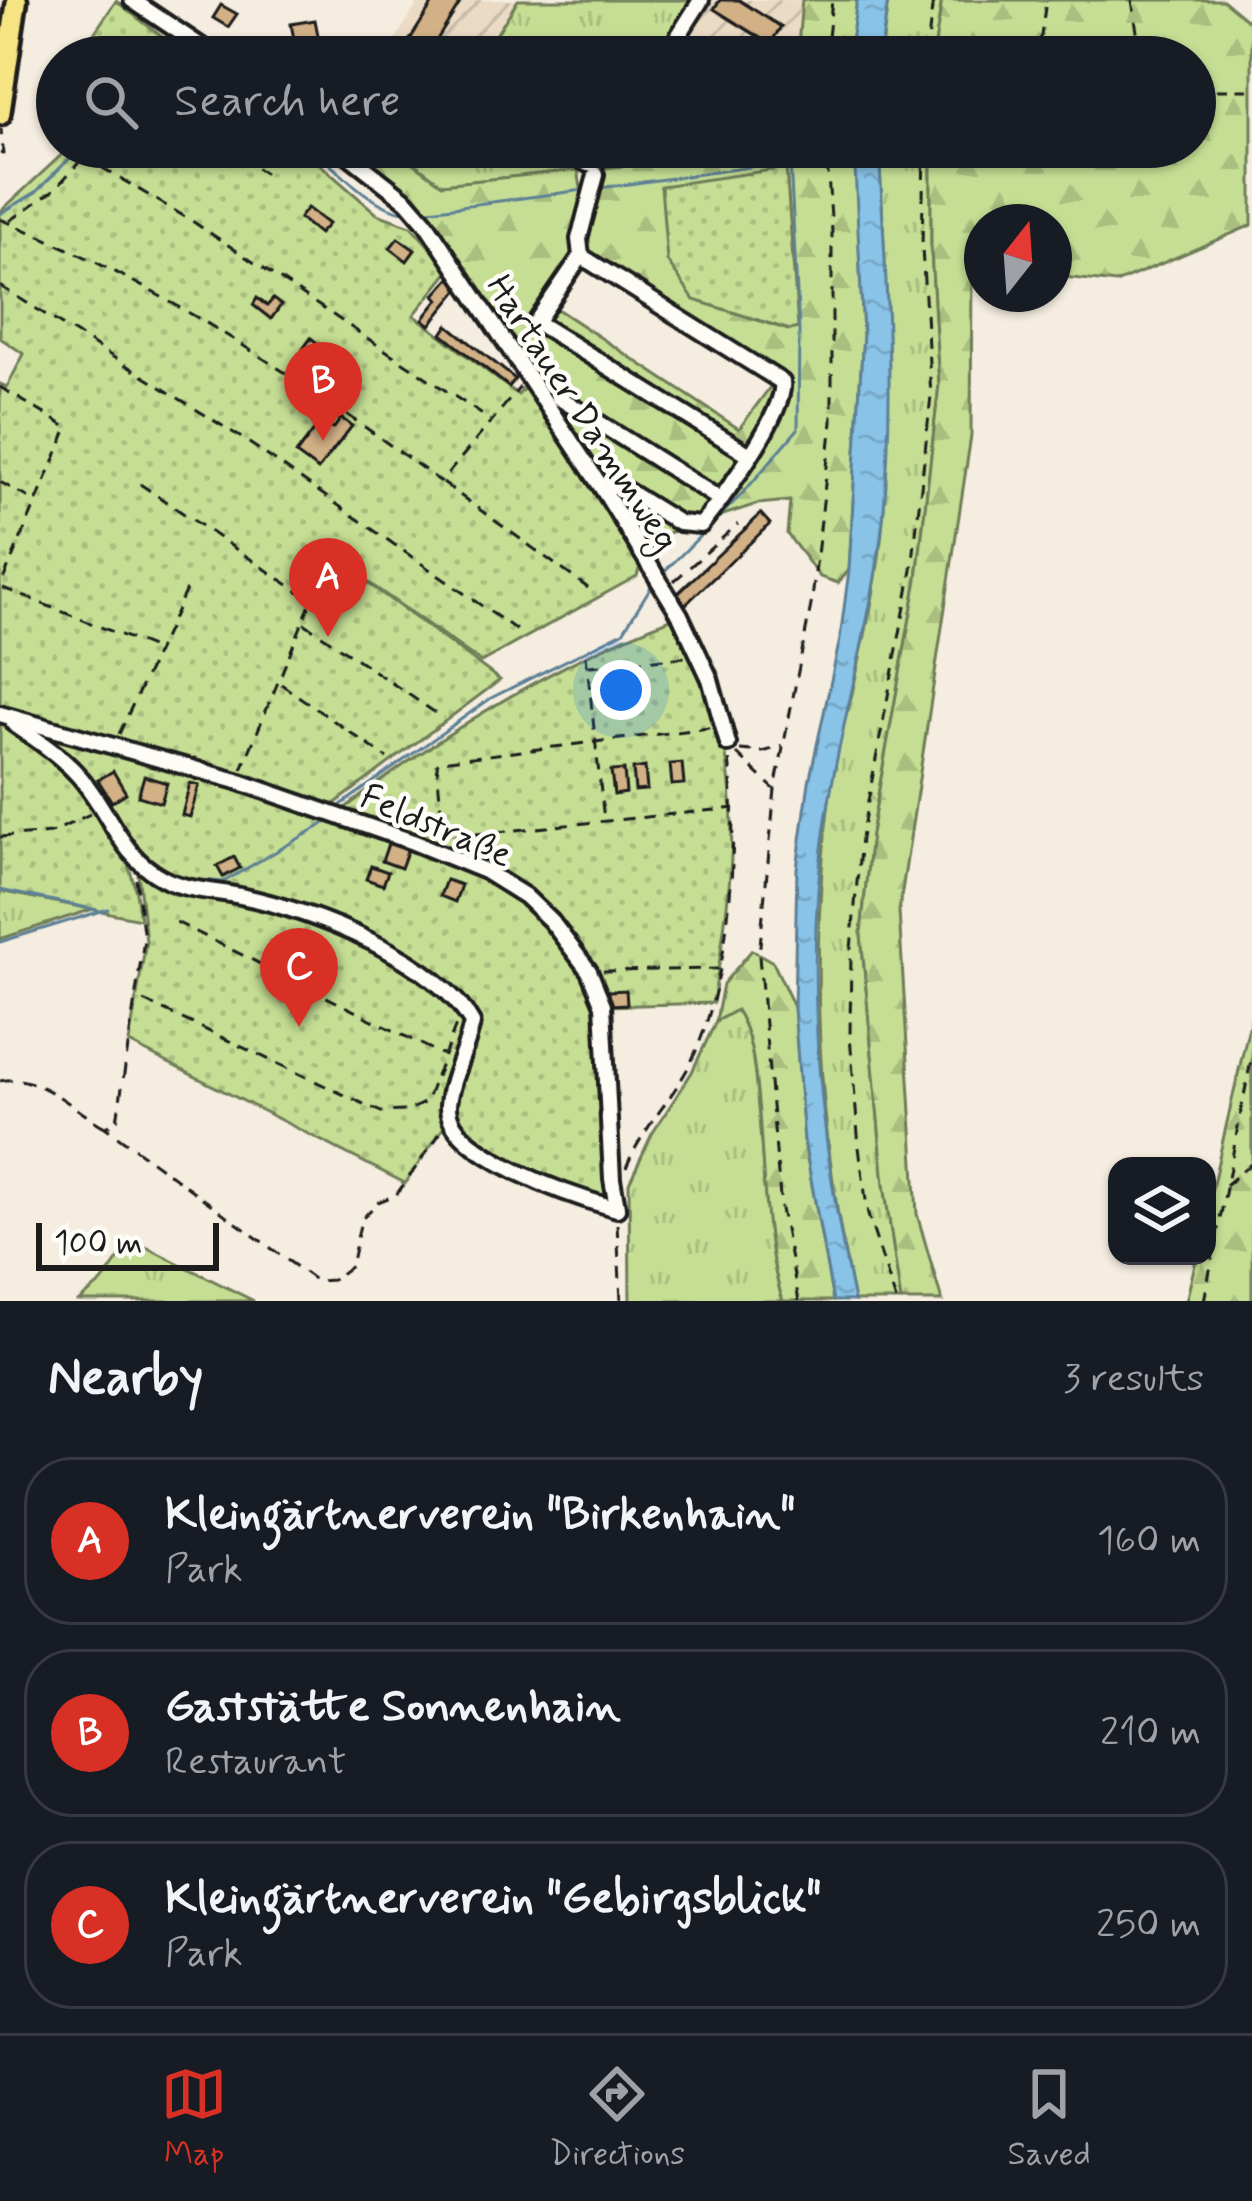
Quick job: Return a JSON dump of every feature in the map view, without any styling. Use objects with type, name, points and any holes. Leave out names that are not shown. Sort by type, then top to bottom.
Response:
[{"type":"main road","points":[[0,118],[16,0]]},
{"type":"street","points":[[132,0],[186,36]]},
{"type":"street","points":[[678,36],[701,0]]},
{"type":"street","name":"Hartauer Dammweg","points":[[364,168],[422,219],[604,491],[697,647],[728,744]]},
{"type":"street","points":[[596,176],[579,239],[581,256],[536,322],[750,455]]},
{"type":"street","points":[[581,256],[782,382],[784,394],[750,455],[701,525],[679,523],[616,484],[604,491]]},
{"type":"street","points":[[558,397],[721,500]]},
{"type":"street","points":[[2,716],[77,774],[133,859],[170,883],[249,897],[339,928],[448,989],[472,1023],[448,1102],[450,1119],[463,1135],[542,1186],[617,1208]]},
{"type":"street","name":"Feldstraße","points":[[2,716],[237,781],[413,842],[485,871],[539,909],[590,971],[603,1005],[617,1208]]},
{"type":"path","points":[[828,36],[832,0]]},
{"type":"path","points":[[929,36],[933,0]]},
{"type":"path","points":[[1041,36],[1046,0]]},
{"type":"path","points":[[1132,0],[1138,36]]},
{"type":"path","points":[[1216,90],[1252,90]]},
{"type":"path","points":[[0,118],[2,154]]},
{"type":"path","points":[[8,222],[56,189],[74,168]]},
{"type":"path","points":[[102,168],[228,244],[491,421]]},
{"type":"path","points":[[256,168],[265,173]]},
{"type":"path","points":[[799,1301],[781,1209],[759,956],[775,790],[812,600],[832,422],[832,232],[826,168]]},
{"type":"path","points":[[896,1301],[868,1215],[859,1148],[850,1036],[851,949],[861,838],[913,570],[931,396],[922,248],[924,168]]},
{"type":"path","points":[[0,220],[138,281],[277,365],[588,588]]},
{"type":"path","points":[[0,286],[245,440],[522,634]]},
{"type":"path","points":[[441,482],[530,377]]},
{"type":"path","points":[[0,387],[68,428],[0,587],[158,650]]},
{"type":"path","points":[[0,482],[37,502]]},
{"type":"path","points":[[140,484],[306,595],[310,603],[237,781]]},
{"type":"path","points":[[659,583],[738,524]]},
{"type":"path","points":[[113,747],[189,583]]},
{"type":"path","points":[[302,622],[443,718]]},
{"type":"path","points":[[586,655],[604,821]]},
{"type":"path","points":[[587,666],[686,657]]},
{"type":"path","points":[[278,682],[387,758]]},
{"type":"path","points":[[723,727],[438,761],[442,834],[734,808]]},
{"type":"path","points":[[728,744],[756,752],[785,745]]},
{"type":"path","points":[[728,744],[775,790]]},
{"type":"path","points":[[625,1172],[655,1114],[688,1066],[714,1004],[734,808],[728,744]]},
{"type":"path","points":[[0,837],[51,833],[103,807]]},
{"type":"path","points":[[105,1127],[117,1121],[124,1094],[144,939],[133,859]]},
{"type":"path","points":[[176,922],[445,1056]]},
{"type":"path","points":[[590,971],[718,969]]},
{"type":"path","points":[[144,1001],[381,1112],[407,1111],[426,1102],[463,1007]]},
{"type":"path","points":[[1204,1301],[1252,1055]]},
{"type":"path","points":[[0,1081],[20,1079],[36,1085],[105,1127],[316,1281],[332,1280],[351,1266],[361,1220],[377,1202],[396,1195],[450,1119]]},
{"type":"path","points":[[1224,1186],[1252,1163]]},
{"type":"path","points":[[617,1208],[621,1301]]},
{"type":"shaded area","points":[[420,0],[802,0],[799,36],[397,36]]},
{"type":"shaded area","points":[[420,168],[600,168],[442,184]]},
{"type":"green space","points":[[518,0],[691,2],[670,36],[495,36]]},
{"type":"green space","points":[[802,0],[857,0],[852,36],[799,36]]},
{"type":"green space","points":[[888,0],[942,0],[936,36],[884,36]]},
{"type":"green space","points":[[942,0],[1223,0],[1252,24],[1252,225],[1116,283],[1072,278],[1072,204],[964,204],[964,312],[972,312],[971,436],[899,911],[917,1214],[942,1301],[901,1301],[884,1184],[861,934],[871,834],[917,579],[939,385],[931,168],[1216,168],[1216,36],[936,36]]},
{"type":"green space","points":[[116,1],[161,36],[92,36]]},
{"type":"green space","points":[[47,168],[324,168],[377,214],[411,226],[450,270],[414,315],[518,395],[529,383],[641,563],[637,576],[481,662],[335,559],[500,680],[329,808],[0,710],[0,384],[7,387],[24,354],[0,338],[0,212]]},
{"type":"green space","points":[[373,168],[420,168],[442,184],[578,170],[583,200],[575,258],[545,301],[739,429],[779,375],[587,253],[585,244],[605,168],[786,168],[856,168],[863,334],[849,570],[838,583],[820,577],[787,534],[790,501],[757,504],[640,542],[516,344],[415,198]],"holes":[[[786,168],[798,327],[788,330],[694,299],[661,187]]]},
{"type":"green space","points":[[420,168],[573,171],[442,184]]},
{"type":"green space","points":[[786,168],[798,328],[790,330],[694,300],[667,261],[661,186]]},
{"type":"green space","points":[[880,168],[931,168],[939,385],[917,579],[871,834],[861,934],[884,1184],[901,1301],[854,1301],[830,1162],[818,952],[821,882],[838,742],[870,609],[883,519],[886,286]]},
{"type":"green space","points":[[676,617],[716,716],[730,781],[730,876],[713,1003],[606,1006],[603,993],[521,890],[344,809],[422,752],[544,677]]},
{"type":"green space","points":[[0,717],[52,757],[94,803],[125,856],[140,919],[0,891]]},
{"type":"green space","points":[[17,722],[238,787],[426,850],[480,873],[528,902],[578,958],[600,1008],[611,1197],[604,1202],[515,1167],[492,1154],[459,1123],[451,1105],[469,1009],[363,936],[169,879],[135,857],[105,806]]},
{"type":"green space","points":[[137,866],[342,932],[434,984],[466,1020],[448,1121],[405,1183],[129,1043],[146,941]]},
{"type":"green space","points":[[0,891],[93,909],[0,939]]},
{"type":"green space","points":[[752,950],[773,962],[794,1007],[804,1141],[833,1301],[783,1301],[768,1228],[750,1042],[736,1010],[716,1021],[723,984]]},
{"type":"green space","points":[[736,1010],[753,1057],[769,1230],[783,1301],[630,1301],[629,1183],[716,1021]]},
{"type":"green space","points":[[1252,1013],[1252,1301],[1186,1301],[1195,1265],[1216,1265],[1216,1171]]},
{"type":"green space","points":[[132,1240],[254,1301],[79,1301],[102,1282]]},
{"type":"water","points":[[857,0],[888,0],[883,36],[852,36]]},
{"type":"water","points":[[855,168],[880,168],[888,333],[887,472],[870,607],[825,823],[816,921],[820,1086],[854,1301],[833,1301],[804,1140],[794,1007],[797,868],[849,570],[863,334]]},
{"type":"building","points":[[435,0],[462,0],[439,36],[412,36]]},
{"type":"building","points":[[720,0],[739,0],[781,27],[775,36],[757,36],[714,9]]},
{"type":"building","points":[[221,5],[237,14],[228,27],[213,18]]},
{"type":"building","points":[[315,20],[318,36],[293,36],[291,24]]},
{"type":"building","points":[[307,208],[328,224],[319,234],[299,218]]},
{"type":"building","points":[[398,238],[415,250],[407,261],[390,248]]},
{"type":"building","points":[[450,278],[461,287],[430,325],[423,319]]},
{"type":"building","points":[[257,298],[267,306],[273,299],[281,305],[271,319],[253,305]]},
{"type":"building","points":[[448,325],[515,379],[509,387],[442,334]]},
{"type":"building","points":[[311,338],[332,355],[324,366],[303,349]]},
{"type":"building","points":[[341,418],[352,426],[318,470],[296,454],[319,424],[334,428]]},
{"type":"building","points":[[761,514],[770,524],[685,605],[675,596]]},
{"type":"building","points":[[352,574],[364,581],[356,595],[344,587]]},
{"type":"building","points":[[682,763],[684,784],[672,785],[670,764]]},
{"type":"building","points":[[645,767],[647,790],[635,791],[633,769]]},
{"type":"building","points":[[624,770],[626,793],[614,795],[611,771]]},
{"type":"building","points":[[113,771],[126,793],[112,802],[98,780]]},
{"type":"building","points":[[144,776],[167,783],[161,803],[138,796]]},
{"type":"building","points":[[190,783],[199,785],[190,817],[182,815]]},
{"type":"building","points":[[389,841],[408,849],[401,868],[382,861]]},
{"type":"building","points":[[234,857],[240,868],[223,877],[217,866]]},
{"type":"building","points":[[371,866],[388,872],[383,885],[366,879]]},
{"type":"building","points":[[446,880],[461,885],[455,902],[440,896]]},
{"type":"building","points":[[626,990],[627,1004],[610,1005],[609,991]]},
{"type":"waterway","points":[[0,214],[36,192],[60,168]]},
{"type":"waterway","points":[[334,168],[382,204],[406,212]]},
{"type":"waterway","points":[[600,188],[743,168]]},
{"type":"waterway","points":[[663,573],[744,492],[798,429],[799,331],[790,168]]},
{"type":"waterway","points":[[422,211],[584,190]]},
{"type":"waterway","points":[[341,805],[491,698],[623,632],[652,585]]},
{"type":"waterway","points":[[181,878],[223,882],[329,821]]},
{"type":"waterway","points":[[0,890],[98,910]]},
{"type":"waterway","points":[[0,942],[108,909]]},
{"type":"place","name":"Gaststätte Sonnenhain","points":[[323,441]]},
{"type":"place","name":"Kleingärtnerverein \"Birkenhain\"","points":[[328,637]]},
{"type":"place","name":"Kleingärtnerverein \"Gebirgsblick\"","points":[[299,1027]]}]
